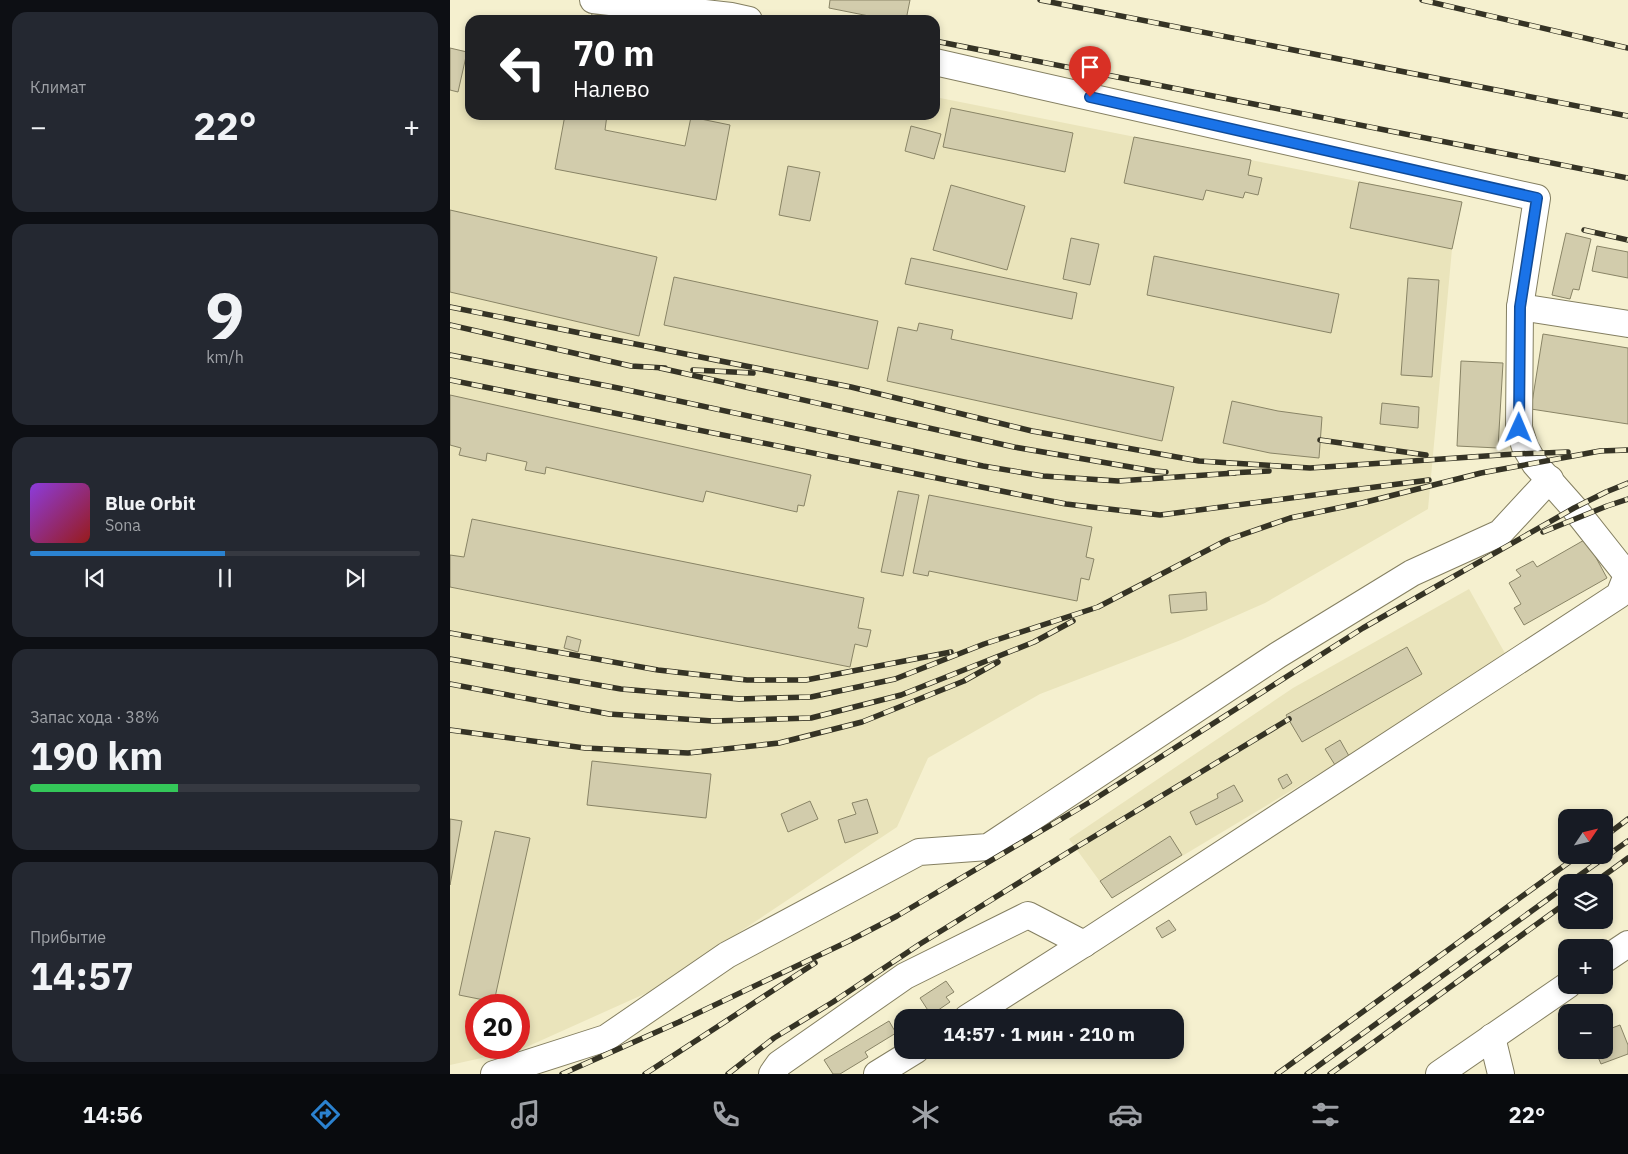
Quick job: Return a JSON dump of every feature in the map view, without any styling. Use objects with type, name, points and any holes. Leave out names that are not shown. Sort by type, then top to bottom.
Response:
[{"type":"street","points":[[593,0],[722,15]]},
{"type":"street","points":[[940,63],[1537,198],[1520,307],[1519,428],[1525,447],[1535,464],[1550,478],[1626,575],[1619,595],[981,1009]]},
{"type":"street","points":[[1520,307],[1628,324]]},
{"type":"street","points":[[494,1074],[518,1068],[606,1038],[726,955],[920,852],[988,847],[1278,655],[1412,573],[1500,533],[1550,478]]},
{"type":"street","points":[[772,1074],[780,1064],[905,976],[1028,915],[1084,944]]},
{"type":"street","points":[[1613,954],[1628,944]]},
{"type":"street","points":[[1440,1074],[1558,992]]},
{"type":"street","points":[[1492,1037],[1502,1074]]},
{"type":"street","points":[[877,1074],[901,1059]]},
{"type":"shaded area","points":[[450,48],[465,51],[465,120],[940,120],[940,98],[1462,202],[1452,249],[1428,509],[1265,603],[1181,640],[1040,694],[928,758],[897,827],[651,991],[530,1045],[530,994],[465,994],[465,1059],[477,1059],[450,1065]]},
{"type":"shaded area","points":[[1469,589],[1506,655],[1349,756],[1112,898],[1069,839],[1293,688]]},
{"type":"building","points":[[830,0],[910,0],[907,15],[864,15],[829,8]]},
{"type":"building","points":[[450,48],[465,52],[465,61],[458,92],[450,90]]},
{"type":"building","points":[[951,108],[1073,133],[1065,172],[943,147]]},
{"type":"building","points":[[564,120],[606,120],[605,130],[685,146],[690,120],[706,120],[730,125],[716,200],[555,169]]},
{"type":"building","points":[[911,126],[941,134],[934,159],[905,151]]},
{"type":"building","points":[[1134,137],[1251,160],[1248,175],[1262,178],[1258,195],[1245,192],[1243,198],[1206,190],[1203,200],[1124,183]]},
{"type":"building","points":[[788,166],[820,172],[810,221],[779,215]]},
{"type":"building","points":[[1359,182],[1462,202],[1452,249],[1350,228]]},
{"type":"building","points":[[951,185],[1025,206],[1007,270],[933,250]]},
{"type":"building","points":[[450,210],[657,257],[639,336],[450,292]]},
{"type":"building","points":[[1566,233],[1591,239],[1579,290],[1573,289],[1570,299],[1552,295]]},
{"type":"building","points":[[1071,238],[1099,244],[1090,285],[1063,279]]},
{"type":"building","points":[[1597,246],[1628,252],[1628,278],[1592,271]]},
{"type":"building","points":[[1154,256],[1339,294],[1331,333],[1147,295]]},
{"type":"building","points":[[911,258],[1077,293],[1072,319],[905,284]]},
{"type":"building","points":[[674,277],[878,321],[868,369],[664,325]]},
{"type":"building","points":[[1408,278],[1439,280],[1432,377],[1401,375]]},
{"type":"building","points":[[919,323],[953,330],[951,339],[1174,387],[1162,441],[887,381],[898,327],[917,331]]},
{"type":"building","points":[[1543,334],[1628,348],[1628,424],[1531,409]]},
{"type":"building","points":[[1461,361],[1503,363],[1498,448],[1457,446]]},
{"type":"building","points":[[450,395],[811,475],[804,506],[798,505],[797,512],[706,491],[703,502],[546,467],[545,474],[525,470],[527,462],[487,453],[486,461],[459,455],[461,448],[450,445]]},
{"type":"building","points":[[1232,401],[1278,411],[1322,417],[1319,458],[1270,453],[1223,443]]},
{"type":"building","points":[[1382,403],[1419,407],[1418,428],[1380,424]]},
{"type":"building","points":[[898,491],[919,495],[903,576],[881,572]]},
{"type":"building","points":[[929,495],[1092,527],[1086,557],[1094,559],[1089,580],[1081,578],[1077,601],[929,571],[928,576],[913,573]]},
{"type":"building","points":[[472,519],[864,598],[858,628],[871,630],[867,647],[855,644],[850,667],[450,587],[450,555],[464,557]]},
{"type":"building","points":[[1586,539],[1607,578],[1524,625],[1514,608],[1521,604],[1509,583],[1521,576],[1516,570],[1533,561],[1537,567]]},
{"type":"building","points":[[1206,592],[1207,610],[1171,613],[1169,595]]},
{"type":"building","points":[[567,636],[581,640],[578,652],[564,648]]},
{"type":"building","points":[[1407,647],[1422,674],[1302,742],[1286,715]]},
{"type":"building","points":[[1340,740],[1349,756],[1335,765],[1325,749]]},
{"type":"building","points":[[592,761],[711,774],[706,818],[587,805]]},
{"type":"building","points":[[1287,774],[1292,783],[1283,789],[1278,779]]},
{"type":"building","points":[[1234,785],[1243,801],[1196,825],[1190,812],[1218,798],[1217,794]]},
{"type":"building","points":[[867,799],[878,833],[845,843],[838,820],[856,814],[852,803]]},
{"type":"building","points":[[810,801],[818,819],[788,832],[781,814]]},
{"type":"building","points":[[450,819],[462,821],[450,885]]},
{"type":"building","points":[[495,831],[530,838],[496,994],[459,995]]},
{"type":"building","points":[[1170,836],[1182,855],[1112,898],[1100,881]]},
{"type":"building","points":[[1169,920],[1176,930],[1162,938],[1156,928]]},
{"type":"building","points":[[946,981],[954,992],[946,997],[950,1002],[940,1009],[927,1009],[920,998]]},
{"type":"building","points":[[889,1021],[894,1030],[894,1034],[865,1052],[868,1057],[840,1074],[833,1074],[824,1060]]},
{"type":"building","points":[[1620,1025],[1628,1045],[1628,1054],[1601,1064],[1599,1059],[1613,1059],[1613,1028]]},
{"type":"railway","points":[[1040,0],[1628,116]]},
{"type":"railway","points":[[1422,0],[1628,48]]},
{"type":"railway","points":[[940,42],[1628,178]]},
{"type":"railway","points":[[1584,230],[1628,240]]},
{"type":"railway","points":[[450,307],[851,387],[1032,431],[1199,461],[1310,468],[1568,452]]},
{"type":"railway","points":[[450,325],[631,366],[665,368]]},
{"type":"railway","points":[[450,355],[618,388],[983,466],[1043,476],[1118,481],[1235,473]]},
{"type":"railway","points":[[660,368],[1014,447],[1166,472]]},
{"type":"railway","points":[[693,370],[753,373]]},
{"type":"railway","points":[[450,380],[1066,504],[1160,515],[1429,480]]},
{"type":"railway","points":[[1320,440],[1426,455]]},
{"type":"railway","points":[[450,659],[621,689],[739,699],[811,697],[895,679],[984,644],[1098,607],[1227,540],[1290,518],[1362,503],[1481,473],[1600,451],[1628,450]]},
{"type":"railway","points":[[1229,473],[1269,471]]},
{"type":"railway","points":[[562,1074],[679,1022],[897,916],[1090,802],[1363,628],[1574,508],[1628,483]]},
{"type":"railway","points":[[1543,532],[1628,499]]},
{"type":"railway","points":[[450,684],[609,714],[713,721],[811,718],[901,695],[1034,642],[1073,621]]},
{"type":"railway","points":[[450,633],[658,670],[747,680],[806,680],[951,652]]},
{"type":"railway","points":[[450,730],[585,748],[688,753],[779,743],[862,722],[964,681],[998,662]]},
{"type":"railway","points":[[728,1074],[774,1038],[833,1002],[920,944],[1289,719]]},
{"type":"railway","points":[[1613,830],[1628,819]]},
{"type":"railway","points":[[1581,874],[1628,841]]},
{"type":"railway","points":[[1606,874],[1628,858]]},
{"type":"railway","points":[[1277,1074],[1567,864]]},
{"type":"railway","points":[[1307,1074],[1558,892]]},
{"type":"railway","points":[[1330,1074],[1558,909]]},
{"type":"railway","points":[[645,1074],[815,963]]},
{"type":"route","points":[[1090,97],[1537,198],[1520,307],[1519,428]]}]
